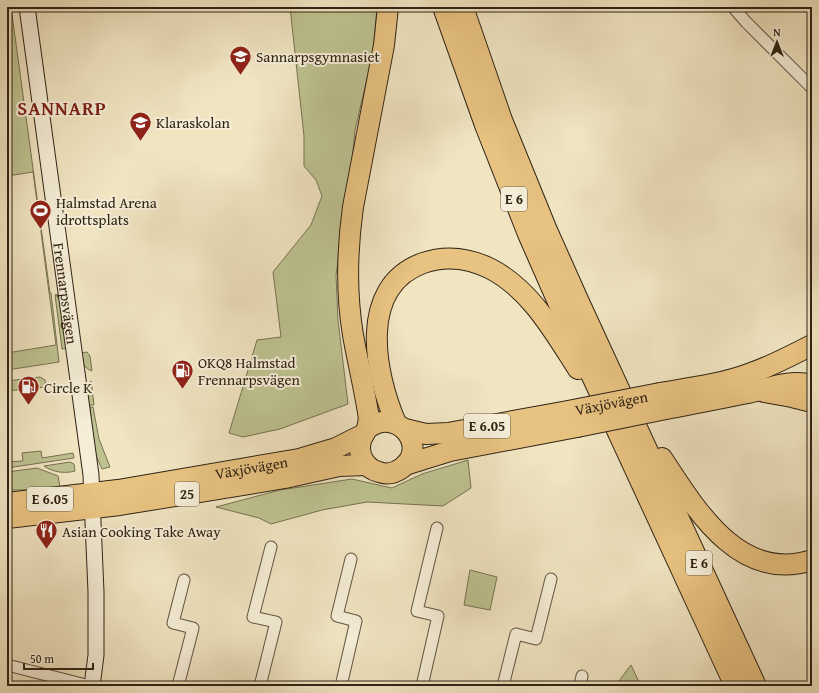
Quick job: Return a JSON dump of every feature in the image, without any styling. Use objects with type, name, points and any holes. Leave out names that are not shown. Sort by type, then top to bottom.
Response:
[{"type":"highway","points":[[367,466],[362,457],[360,448],[369,419],[349,308],[348,257],[354,201],[384,45],[388,7]]},
{"type":"highway","name":"E 6","points":[[443,7],[485,125],[528,234],[561,309],[735,686]]},
{"type":"highway","name":"E 6","points":[[463,7],[502,120],[546,228],[756,686]]},
{"type":"highway","points":[[405,465],[410,458],[412,448],[410,438],[400,426],[391,411],[377,347],[378,318],[382,304],[397,280],[407,272],[430,261],[452,258],[472,262],[492,270],[518,288],[541,314],[615,425]]},
{"type":"highway","name":"Växjövägen","points":[[663,401],[711,383],[750,374],[812,345]]},
{"type":"highway","name":"Växjövägen","points":[[7,503],[93,501],[285,478],[339,466],[367,466],[375,471],[385,474],[396,472],[405,465],[429,457],[572,419],[663,401],[756,391],[792,382],[799,382],[812,386]]},
{"type":"highway","points":[[756,391],[812,402]]},
{"type":"highway","points":[[628,408],[694,506],[720,535],[733,546],[748,555],[766,562],[784,565],[802,564],[812,560]]},
{"type":"highway","name":"Växjövägen","points":[[7,518],[299,459],[336,448],[365,432],[376,423],[386,421],[426,434],[448,433],[572,419]]},
{"type":"street","name":"Frennarpsvägen","points":[[27,7],[91,475],[96,634],[96,655],[91,686]]},
{"type":"street","points":[[733,7],[812,88]]},
{"type":"street","points":[[422,686],[438,616],[417,611],[437,528]]},
{"type":"street","points":[[260,686],[276,622],[253,617],[271,547]]},
{"type":"street","points":[[340,686],[356,621],[337,616],[351,559]]},
{"type":"street","points":[[503,686],[516,634],[536,639],[551,579]]},
{"type":"street","points":[[178,686],[193,628],[173,622],[184,580]]},
{"type":"street","points":[[7,665],[91,686]]},
{"type":"green space","name":"Halmstad Arena idrottsplats","points":[[7,7],[11,7],[51,293],[59,362],[7,370],[7,353],[56,345],[33,172],[7,176]]},
{"type":"green space","points":[[290,7],[377,7],[373,53],[355,130],[351,172],[336,275],[338,320],[348,404],[280,429],[243,437],[229,433],[257,340],[281,337],[273,272],[311,225],[322,196],[316,180],[304,166],[304,136]]},
{"type":"green space","points":[[56,294],[61,300],[68,348],[62,349],[55,295]]},
{"type":"green space","points":[[87,352],[90,356],[92,371],[83,364],[81,359],[80,353]]},
{"type":"green space","points":[[40,377],[45,380],[46,387],[7,391],[7,381]]},
{"type":"green space","points":[[91,381],[94,405],[88,405],[85,389]]},
{"type":"green space","points":[[90,407],[93,407],[99,439],[110,467],[102,469],[94,451],[89,417],[91,416]]},
{"type":"green space","points":[[41,451],[42,458],[73,453],[74,458],[7,468],[7,462],[23,461],[22,453]]},
{"type":"green space","points":[[468,460],[471,488],[443,506],[367,502],[322,510],[271,524],[259,518],[216,507],[280,490],[352,479],[392,488],[422,474]]},
{"type":"green space","points":[[70,462],[74,464],[75,471],[59,472],[44,466]]},
{"type":"green space","points":[[37,468],[58,476],[60,487],[34,490],[7,490],[7,472]]},
{"type":"green space","points":[[470,570],[497,577],[490,610],[464,605]]},
{"type":"green space","points":[[631,665],[641,686],[618,686],[619,681]]},
{"type":"place","name":"Sannarpsgymnasiet","points":[[241,76]]},
{"type":"place","name":"Klaraskolan","points":[[140,142]]},
{"type":"place","name":"Halmstad Arena idrottsplats","points":[[41,230]]},
{"type":"place","name":"OKQ8 Halmstad Frennarpsvägen","points":[[183,390]]},
{"type":"place","name":"Circle K","points":[[28,406]]},
{"type":"place","name":"Asian Cooking Take Away","points":[[46,550]]},
{"type":"district","name":"SANNARP","points":[[62,108]]}]
